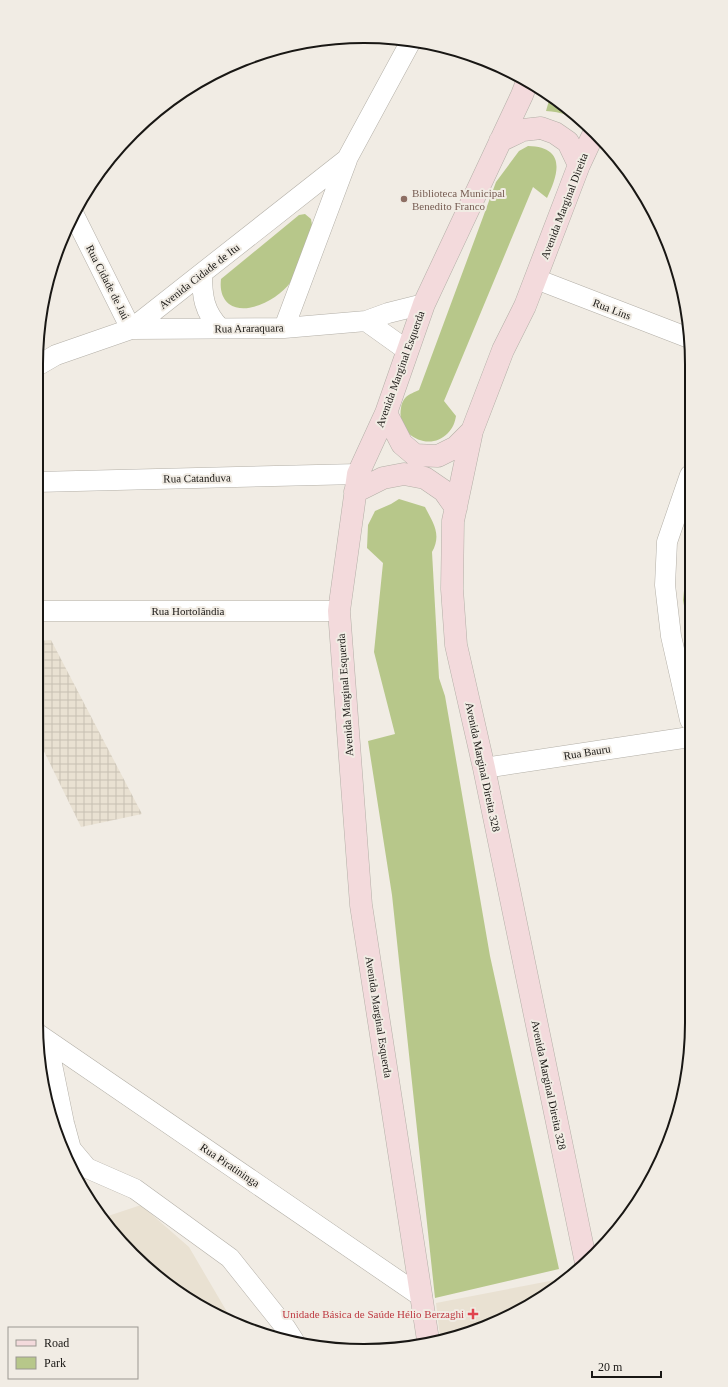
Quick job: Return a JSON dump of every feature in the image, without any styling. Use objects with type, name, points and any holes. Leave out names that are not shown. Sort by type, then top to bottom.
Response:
[{"type":"main road","name":"Avenida Marginal Esquerda","points":[[428,1338],[361,905],[339,611],[356,483],[386,413],[424,304],[525,87]]},
{"type":"main road","points":[[500,141],[523,130],[541,128],[555,133],[568,142],[579,166]]},
{"type":"main road","name":"Avenida Marginal Direita","points":[[536,279],[579,166],[592,138]]},
{"type":"main road","name":"Avenida Marginal Direita 328","points":[[536,279],[525,306],[503,350],[472,431],[453,521],[452,589],[456,645],[484,768],[585,1256]]},
{"type":"main road","points":[[386,413],[402,444],[415,455],[438,456],[456,447],[472,431]]},
{"type":"main road","points":[[356,483],[404,474],[425,478],[444,491],[456,508]]},
{"type":"street","name":"Avenida Cidade de Itu","points":[[284,328],[347,159],[408,46]]},
{"type":"street","name":"Avenida Cidade de Itu","points":[[43,362],[56,355],[131,329],[347,159]]},
{"type":"street","name":"Rua Cidade de Jaú","points":[[77,221],[131,329]]},
{"type":"street","points":[[202,274],[202,293],[206,307],[212,320],[220,328]]},
{"type":"street","name":"Rua Lins","points":[[536,279],[683,336]]},
{"type":"street","name":"Rua Araraquara","points":[[131,329],[284,328],[366,321],[388,313],[424,304]]},
{"type":"street","points":[[366,321],[408,351]]},
{"type":"street","name":"Rua Catanduva","points":[[43,482],[356,483]]},
{"type":"street","points":[[685,490],[667,542],[665,585],[670,636],[685,699]]},
{"type":"street","name":"Rua Hortolândia","points":[[43,611],[339,611]]},
{"type":"street","name":"Rua Bauru","points":[[484,768],[685,737]]},
{"type":"street","name":"Rua Piratininga","points":[[44,1037],[422,1297]]},
{"type":"street","points":[[44,1040],[71,1149],[87,1168],[136,1189],[230,1258],[290,1335]]},
{"type":"shaded area","points":[[51,640],[142,814],[81,827],[43,749],[43,641]]},
{"type":"shaded area","points":[[141,1205],[189,1247],[228,1314],[203,1301],[169,1278],[137,1250],[108,1216]]},
{"type":"shaded area","name":"Unidade Básica de Saúde Hélio Berzaghi","points":[[556,1280],[524,1301],[487,1320],[440,1335],[436,1303]]},
{"type":"green space","points":[[549,102],[566,115],[557,112],[546,111]]},
{"type":"green space","points":[[528,146],[540,147],[549,151],[554,156],[556,171],[551,189],[547,198],[533,187],[444,401],[456,416],[452,427],[448,433],[440,439],[423,441],[409,433],[404,426],[401,418],[402,404],[407,396],[419,390],[496,182],[519,151]]},
{"type":"green space","points":[[305,214],[311,219],[312,225],[301,263],[294,277],[285,289],[271,300],[253,307],[236,307],[229,304],[224,298],[222,292],[221,279],[299,215]]},
{"type":"green space","points":[[399,499],[425,507],[435,529],[436,540],[432,552],[439,678],[445,696],[490,956],[559,1269],[435,1298],[392,895],[368,741],[395,734],[374,652],[383,563],[367,548],[368,525],[375,511]]},
{"type":"green space","points":[[685,581],[685,611],[683,600]]},
{"type":"place","name":"Biblioteca Municipal Benedito Franco","points":[[404,199]]},
{"type":"place","name":"Unidade Básica de Saúde Hélio Berzaghi","points":[[473,1314]]}]
